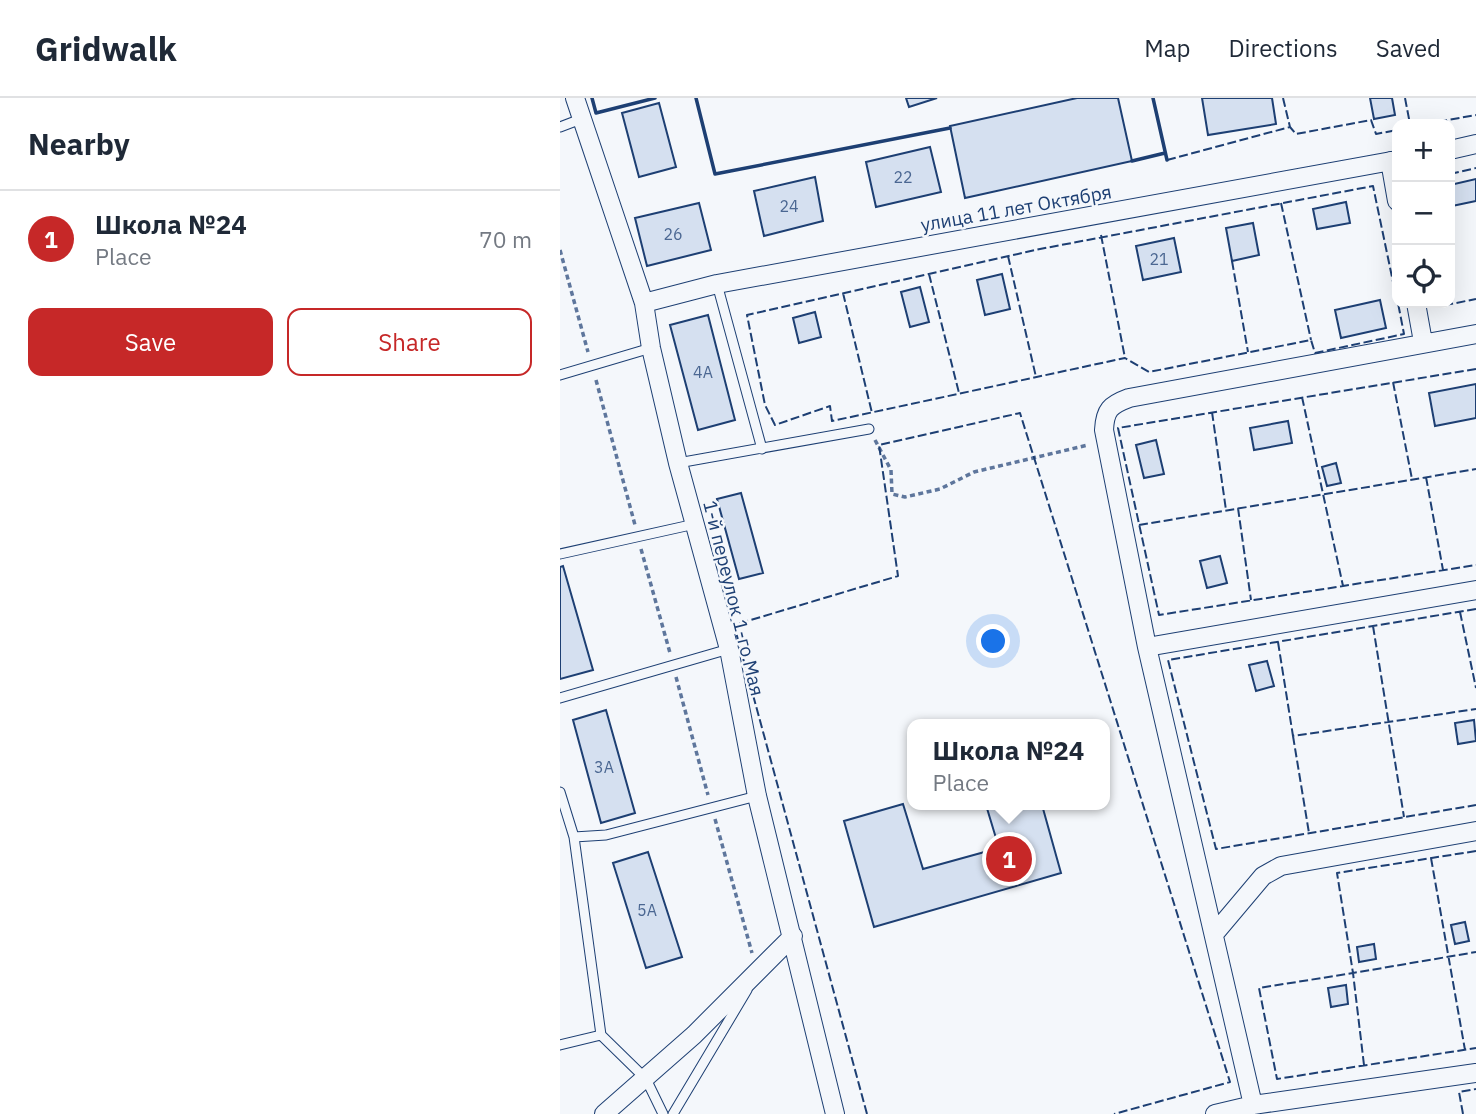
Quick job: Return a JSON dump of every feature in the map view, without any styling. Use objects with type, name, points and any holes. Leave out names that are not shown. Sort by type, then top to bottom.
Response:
[{"type":"street","name":"1-й переулок 1-го Мая","points":[[575,98],[644,303],[651,348],[678,463],[729,649],[758,796],[835,1114]]},
{"type":"street","points":[[1455,148],[1476,144]]},
{"type":"street","name":"улица 11 лет Октября","points":[[644,303],[717,284],[1392,160]]},
{"type":"street","points":[[1417,308],[1423,342]]},
{"type":"street","points":[[1253,1105],[1147,647],[1104,430],[1105,413],[1113,404],[1129,398],[1476,334]]},
{"type":"street","points":[[1147,647],[1476,590]]},
{"type":"street","points":[[1215,933],[1263,876],[1281,866],[1476,831]]},
{"type":"street","points":[[604,1114],[646,1079],[757,974],[793,936]]},
{"type":"street","points":[[1215,1114],[1253,1105],[1476,1073]]},
{"type":"lane","points":[[560,127],[581,119]]},
{"type":"lane","points":[[717,284],[762,449]]},
{"type":"lane","points":[[560,376],[651,348]]},
{"type":"lane","points":[[678,463],[869,429]]},
{"type":"lane","points":[[560,554],[695,524]]},
{"type":"lane","points":[[560,698],[729,649]]},
{"type":"lane","points":[[560,792],[574,837],[601,1035],[646,1079],[663,1114]]},
{"type":"lane","points":[[574,837],[607,835],[758,796]]},
{"type":"lane","points":[[673,1114],[757,974]]},
{"type":"lane","points":[[560,1045],[601,1035]]},
{"type":"path","points":[[560,250],[757,974]]},
{"type":"path","points":[[869,429],[891,470],[892,494],[905,497],[940,489],[974,472],[1088,447],[1105,413]]},
{"type":"building","points":[[906,98],[937,98],[909,107]]},
{"type":"building","points":[[1077,98],[1118,98],[1132,161],[965,198],[950,126]]},
{"type":"building","points":[[1202,98],[1272,98],[1276,124],[1208,135]]},
{"type":"building","points":[[1370,98],[1392,98],[1395,115],[1374,119]]},
{"type":"building","points":[[659,103],[676,167],[639,177],[622,113]]},
{"type":"building","points":[[930,147],[941,192],[876,207],[866,162]]},
{"type":"building","points":[[815,177],[823,221],[764,236],[754,191]]},
{"type":"building","points":[[1476,179],[1476,201],[1455,205],[1455,184]]},
{"type":"building","points":[[1346,202],[1350,223],[1317,229],[1313,209]]},
{"type":"building","points":[[699,203],[711,250],[647,266],[635,218]]},
{"type":"building","points":[[1253,223],[1259,255],[1232,261],[1226,228]]},
{"type":"building","points":[[1174,238],[1181,272],[1143,280],[1136,246]]},
{"type":"building","points":[[1002,274],[1010,309],[985,315],[977,280]]},
{"type":"building","points":[[920,287],[929,322],[910,327],[901,292]]},
{"type":"building","points":[[1380,300],[1386,328],[1341,338],[1335,310]]},
{"type":"building","points":[[815,312],[821,337],[799,343],[793,318]]},
{"type":"building","points":[[708,315],[735,420],[698,430],[670,325]]},
{"type":"building","points":[[1476,384],[1476,418],[1435,426],[1429,393]]},
{"type":"building","points":[[1288,421],[1292,443],[1254,450],[1250,428]]},
{"type":"building","points":[[1156,440],[1164,474],[1144,478],[1136,445]]},
{"type":"building","points":[[1336,463],[1341,483],[1327,486],[1322,467]]},
{"type":"building","points":[[741,493],[763,573],[739,579],[717,499]]},
{"type":"building","points":[[1220,556],[1227,583],[1207,588],[1200,561]]},
{"type":"building","points":[[563,566],[593,670],[560,679],[560,567]]},
{"type":"building","points":[[1267,661],[1274,686],[1256,691],[1249,665]]},
{"type":"building","points":[[606,710],[635,813],[601,823],[573,720]]},
{"type":"building","points":[[1474,720],[1476,741],[1458,744],[1455,723]]},
{"type":"building","points":[[903,804],[923,869],[999,848],[988,810],[1043,810],[1061,873],[874,927],[844,821]]},
{"type":"building","points":[[648,852],[682,957],[646,968],[613,863]]},
{"type":"building","points":[[1465,922],[1469,941],[1455,944],[1451,925]]},
{"type":"building","points":[[1374,944],[1376,959],[1359,962],[1357,947]]},
{"type":"building","points":[[1346,985],[1348,1004],[1331,1007],[1328,988]]},
{"type":"fence","points":[[1283,98],[1290,127]]},
{"type":"fence","points":[[1405,98],[1409,119]]},
{"type":"fence","points":[[1454,119],[1476,115]]},
{"type":"fence","points":[[1167,160],[1290,127],[1296,134],[1371,120],[1376,134],[1392,131]]},
{"type":"fence","points":[[1455,173],[1476,168]]},
{"type":"fence","points":[[1392,277],[1373,186],[1040,249],[747,315],[765,405],[775,425],[830,406],[832,421],[1125,358],[1149,372],[1311,340],[1315,353],[1404,334],[1399,308]]},
{"type":"fence","points":[[1281,203],[1311,340]]},
{"type":"fence","points":[[1101,235],[1125,358]]},
{"type":"fence","points":[[1008,256],[1036,377]]},
{"type":"fence","points":[[1232,261],[1248,352]]},
{"type":"fence","points":[[929,274],[959,393]]},
{"type":"fence","points":[[843,293],[872,413]]},
{"type":"fence","points":[[1455,303],[1476,299]]},
{"type":"fence","points":[[1476,369],[1118,428],[1159,615],[1476,565]]},
{"type":"fence","points":[[1393,382],[1412,479]]},
{"type":"fence","points":[[1302,397],[1343,586]]},
{"type":"fence","points":[[1212,412],[1226,510]]},
{"type":"fence","points":[[867,1114],[734,625],[898,576],[879,445],[1020,413],[1230,1082],[1114,1114]]},
{"type":"fence","points":[[1139,525],[1476,469]]},
{"type":"fence","points":[[1426,477],[1443,570]]},
{"type":"fence","points":[[1238,508],[1251,600]]},
{"type":"fence","points":[[1476,609],[1168,660],[1216,849],[1476,805]]},
{"type":"fence","points":[[1460,612],[1476,688]]},
{"type":"fence","points":[[1373,626],[1404,817]]},
{"type":"fence","points":[[1278,642],[1293,736],[1476,709]]},
{"type":"fence","points":[[1293,736],[1309,833]]},
{"type":"fence","points":[[1476,851],[1337,873],[1353,973],[1259,988],[1277,1079],[1476,1048]]},
{"type":"fence","points":[[1431,858],[1465,1050]]},
{"type":"fence","points":[[1364,1065],[1353,973],[1476,952]]},
{"type":"fence","points":[[1463,1114],[1459,1092],[1476,1089]]},
{"type":"wall","points":[[592,98],[596,113],[655,98]]},
{"type":"wall","points":[[696,98],[715,174],[950,128]]},
{"type":"wall","points":[[1153,98],[1167,160]]},
{"type":"wall","points":[[1132,161],[1165,153]]},
{"type":"place","name":"Школа №24","points":[[1009,859]]}]
